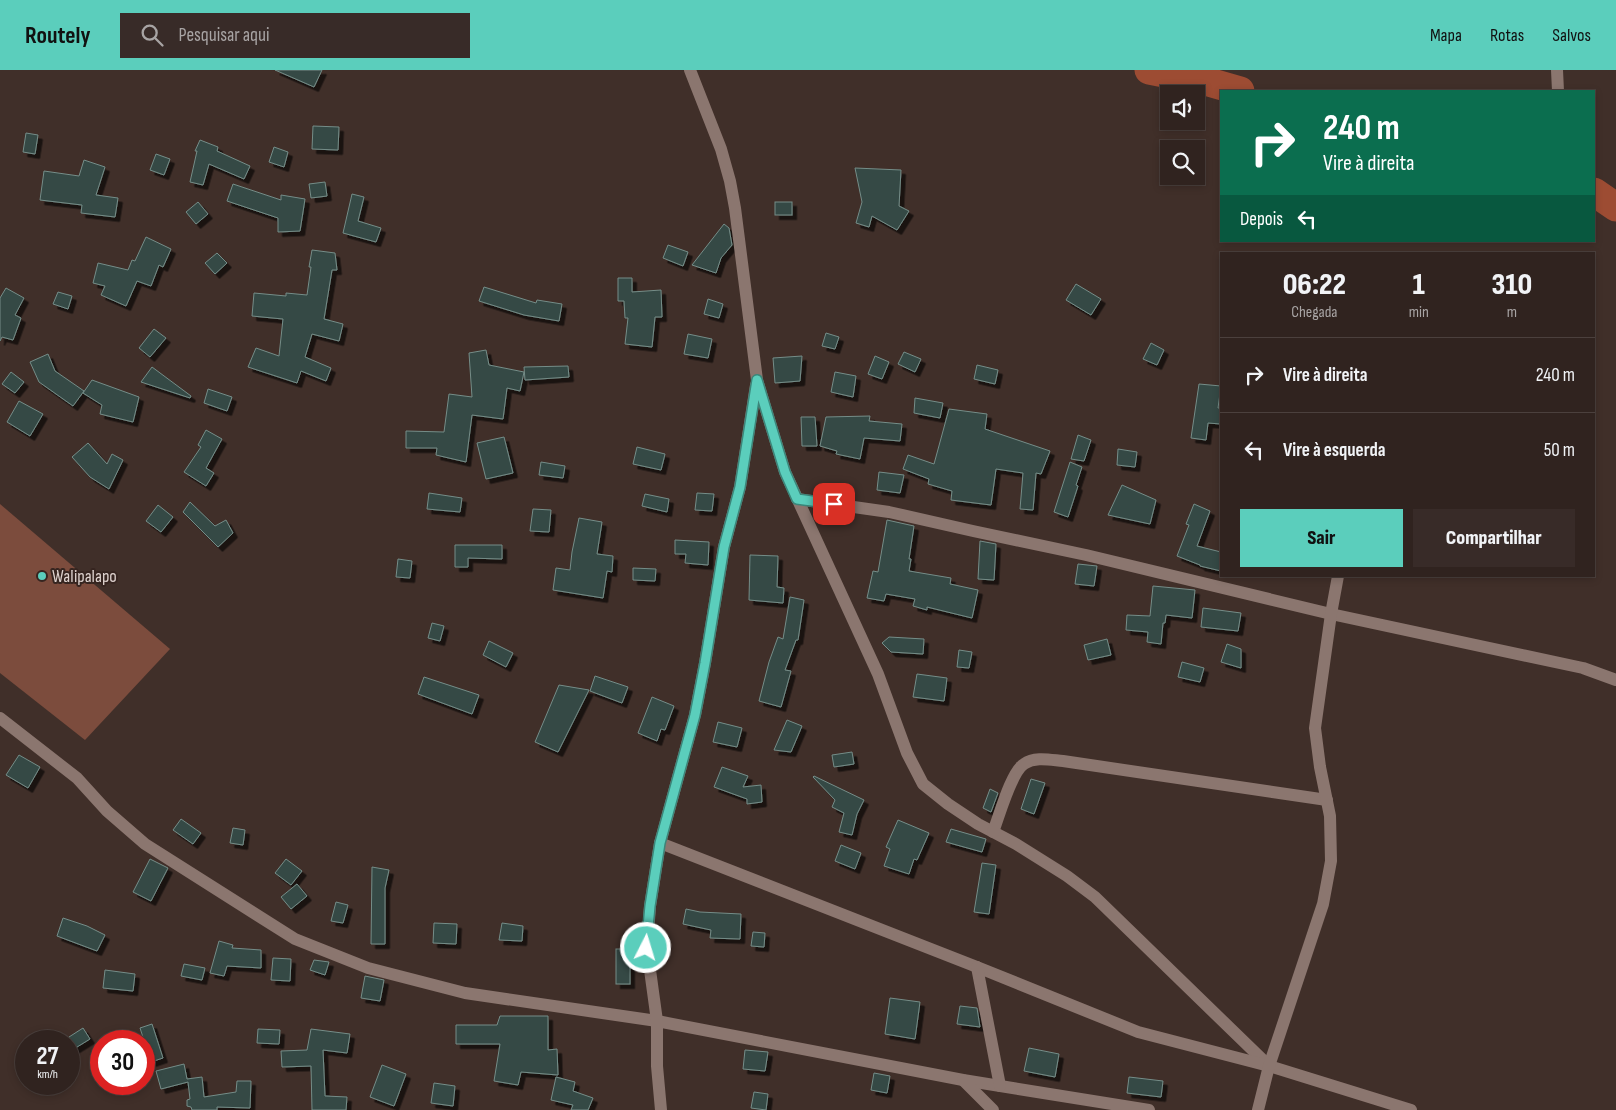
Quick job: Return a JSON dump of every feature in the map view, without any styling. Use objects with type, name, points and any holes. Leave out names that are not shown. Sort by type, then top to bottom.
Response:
[{"type":"street","points":[[690,70],[721,149],[730,181],[757,380],[785,472],[878,674],[907,752],[923,784],[978,824],[1031,853],[1095,897],[1269,1066]]},
{"type":"street","points":[[1557,70],[1558,90]]},
{"type":"street","points":[[661,1110],[656,1021],[646,948],[650,906],[660,843],[695,715],[722,556],[740,487],[757,380]]},
{"type":"street","points":[[797,499],[889,512],[1086,555],[1331,614],[1584,668],[1616,680]]},
{"type":"street","points":[[1258,1110],[1269,1066],[1323,904],[1331,861],[1330,816],[1315,728],[1338,577]]},
{"type":"street","points":[[0,718],[77,778],[107,812],[145,844],[295,939],[368,968],[465,993],[656,1021],[963,1080],[1149,1110]]},
{"type":"street","points":[[993,832],[1015,772],[1024,763],[1037,759],[1327,800]]},
{"type":"street","points":[[660,843],[977,966],[1138,1032],[1269,1066],[1411,1110]]},
{"type":"street","points":[[977,966],[1000,1086]]},
{"type":"street","points":[[963,1080],[993,1110]]},
{"type":"shaded area","name":"Walipalapo","points":[[0,504],[170,649],[85,740],[0,673]]},
{"type":"building","points":[[275,70],[322,70],[314,87]]},
{"type":"building","points":[[313,126],[339,127],[338,150],[312,149]]},
{"type":"building","points":[[26,133],[38,135],[35,154],[23,152]]},
{"type":"building","points":[[200,140],[218,147],[217,151],[250,166],[244,179],[209,164],[203,185],[190,182],[197,151],[195,151]]},
{"type":"building","points":[[274,147],[288,152],[284,167],[269,162]]},
{"type":"building","points":[[156,154],[170,159],[164,175],[150,170]]},
{"type":"building","points":[[84,160],[105,167],[96,195],[118,198],[115,217],[81,213],[82,205],[40,200],[44,171],[79,176]]},
{"type":"building","points":[[855,168],[901,170],[899,206],[909,211],[897,230],[872,216],[869,227],[856,223],[862,202]]},
{"type":"building","points":[[325,182],[327,196],[311,198],[309,184]]},
{"type":"building","points":[[233,184],[281,200],[281,195],[305,199],[300,231],[278,232],[278,218],[227,201]]},
{"type":"building","points":[[352,194],[364,197],[358,221],[381,228],[376,242],[343,233]]},
{"type":"building","points":[[198,202],[208,214],[196,224],[186,212]]},
{"type":"building","points":[[775,202],[792,202],[792,215],[775,215]]},
{"type":"building","points":[[724,224],[729,228],[732,245],[721,258],[716,273],[692,265]]},
{"type":"building","points":[[146,237],[171,249],[163,267],[159,265],[151,286],[137,281],[126,306],[101,295],[105,286],[93,283],[98,263],[128,270],[132,260],[135,261]]},
{"type":"building","points":[[668,245],[688,252],[683,266],[663,258]]},
{"type":"building","points":[[312,250],[335,253],[337,270],[332,270],[324,319],[343,324],[339,341],[312,334],[305,357],[331,368],[326,381],[301,371],[297,383],[248,367],[256,348],[279,356],[283,319],[252,316],[254,293],[286,296],[286,293],[307,295]]},
{"type":"building","points":[[217,253],[227,263],[215,274],[205,263]]},
{"type":"building","points":[[618,278],[632,278],[632,292],[661,290],[662,317],[655,317],[652,347],[625,344],[628,318],[625,318],[624,301],[618,301]]},
{"type":"building","points":[[1076,284],[1101,299],[1091,315],[1066,300]]},
{"type":"building","points":[[484,287],[536,303],[537,300],[562,304],[559,321],[524,315],[479,301]]},
{"type":"building","points":[[6,288],[24,298],[15,315],[21,318],[13,340],[2,337],[0,341],[0,298]]},
{"type":"building","points":[[58,292],[72,296],[68,309],[53,304]]},
{"type":"building","points":[[708,299],[723,304],[719,318],[704,314]]},
{"type":"building","points":[[154,329],[166,338],[150,357],[139,348]]},
{"type":"building","points":[[826,333],[839,337],[835,349],[822,346]]},
{"type":"building","points":[[688,334],[712,339],[708,358],[684,354]]},
{"type":"building","points":[[1151,343],[1164,350],[1157,365],[1143,359]]},
{"type":"building","points":[[486,350],[489,365],[524,372],[520,391],[507,388],[503,419],[472,415],[466,462],[436,455],[437,448],[406,448],[406,431],[444,432],[449,394],[472,397],[469,353]]},
{"type":"building","points":[[904,352],[921,359],[915,372],[898,364]]},
{"type":"building","points":[[48,354],[55,371],[84,391],[73,406],[39,382],[30,362]]},
{"type":"building","points":[[802,356],[800,381],[775,383],[773,358]]},
{"type":"building","points":[[875,356],[889,362],[882,379],[868,374]]},
{"type":"building","points":[[977,365],[998,370],[995,384],[974,379]]},
{"type":"building","points":[[568,366],[569,377],[525,380],[524,367]]},
{"type":"building","points":[[152,367],[191,396],[190,398],[141,382]]},
{"type":"building","points":[[11,372],[24,382],[15,393],[2,384]]},
{"type":"building","points":[[835,372],[856,376],[853,397],[831,392]]},
{"type":"building","points":[[92,380],[139,397],[133,422],[100,414],[102,405],[83,393]]},
{"type":"building","points":[[1199,384],[1220,386],[1218,408],[1220,408],[1220,424],[1208,423],[1206,440],[1191,438]]},
{"type":"building","points":[[208,389],[232,397],[227,411],[204,403]]},
{"type":"building","points":[[915,398],[943,403],[940,418],[914,413]]},
{"type":"building","points":[[19,401],[43,414],[30,436],[7,422]]},
{"type":"building","points":[[949,409],[987,414],[985,429],[1050,451],[1041,474],[1036,473],[1033,510],[1020,509],[1023,473],[996,469],[991,505],[951,500],[952,491],[928,484],[929,479],[903,469],[908,455],[934,464]]},
{"type":"building","points":[[870,416],[869,421],[902,424],[900,441],[864,438],[860,459],[836,454],[837,451],[820,446],[826,417]]},
{"type":"building","points":[[801,417],[815,417],[817,446],[802,446]]},
{"type":"building","points":[[206,430],[222,439],[206,468],[214,473],[206,486],[184,472],[201,447],[198,445]]},
{"type":"building","points":[[1078,435],[1091,440],[1084,461],[1071,459]]},
{"type":"building","points":[[504,437],[513,473],[486,479],[477,443]]},
{"type":"building","points":[[88,443],[107,464],[112,454],[123,460],[109,489],[90,477],[72,457]]},
{"type":"building","points":[[637,447],[665,454],[661,470],[633,464]]},
{"type":"building","points":[[1118,449],[1137,452],[1135,467],[1117,465]]},
{"type":"building","points":[[541,462],[565,466],[563,478],[539,475]]},
{"type":"building","points":[[1070,462],[1082,467],[1068,517],[1054,512]]},
{"type":"building","points":[[879,472],[904,475],[900,493],[877,490]]},
{"type":"building","points":[[1122,485],[1156,500],[1150,524],[1108,515]]},
{"type":"building","points":[[429,493],[462,498],[460,512],[427,509]]},
{"type":"building","points":[[697,493],[714,494],[712,511],[695,510]]},
{"type":"building","points":[[645,494],[669,499],[667,512],[642,506]]},
{"type":"building","points":[[190,502],[215,526],[226,520],[233,533],[218,547],[183,512]]},
{"type":"building","points":[[1194,504],[1210,511],[1197,546],[1220,552],[1220,571],[1200,566],[1177,556],[1189,525],[1186,524]]},
{"type":"building","points":[[158,505],[173,517],[161,532],[146,521]]},
{"type":"building","points":[[533,509],[551,510],[549,532],[530,531]]},
{"type":"building","points":[[579,518],[602,522],[597,554],[613,556],[612,572],[607,571],[603,598],[553,590],[556,568],[570,570]]},
{"type":"building","points":[[887,520],[914,526],[909,571],[951,578],[950,584],[978,590],[972,618],[927,607],[927,610],[913,606],[915,599],[886,594],[884,601],[867,598],[873,571],[878,572]]},
{"type":"building","points":[[675,540],[709,542],[708,565],[685,563],[686,554],[675,554]]},
{"type":"building","points":[[980,541],[996,544],[994,580],[978,579]]},
{"type":"building","points":[[455,545],[502,545],[502,559],[468,558],[468,567],[455,567]]},
{"type":"building","points":[[750,555],[778,556],[777,587],[784,588],[783,603],[749,600]]},
{"type":"building","points":[[398,559],[412,561],[410,578],[396,577]]},
{"type":"building","points":[[1078,564],[1097,566],[1094,586],[1075,584]]},
{"type":"building","points":[[633,568],[656,569],[655,581],[633,580]]},
{"type":"building","points":[[1153,586],[1195,590],[1192,618],[1166,615],[1165,623],[1163,623],[1161,644],[1147,642],[1148,632],[1126,630],[1127,615],[1150,616]]},
{"type":"building","points":[[790,597],[804,600],[798,640],[796,640],[785,670],[791,671],[781,707],[759,701],[769,662],[778,637],[783,639]]},
{"type":"building","points":[[1203,608],[1241,613],[1238,631],[1201,627]]},
{"type":"building","points":[[432,623],[444,626],[440,641],[428,638]]},
{"type":"building","points":[[889,637],[924,639],[923,654],[891,652],[882,643]]},
{"type":"building","points":[[1107,639],[1111,655],[1088,660],[1084,645]]},
{"type":"building","points":[[489,641],[513,653],[506,667],[483,655]]},
{"type":"building","points":[[1227,644],[1241,649],[1241,668],[1221,662]]},
{"type":"building","points":[[959,650],[972,652],[969,668],[957,667]]},
{"type":"building","points":[[1182,662],[1204,668],[1200,682],[1178,677]]},
{"type":"building","points":[[917,674],[947,678],[944,701],[913,697]]},
{"type":"building","points":[[595,676],[628,687],[622,703],[590,691]]},
{"type":"building","points":[[424,677],[479,695],[472,714],[418,694]]},
{"type":"building","points":[[559,685],[589,690],[558,752],[535,742]]},
{"type":"building","points":[[652,697],[674,706],[665,730],[661,729],[657,741],[638,733]]},
{"type":"building","points":[[787,720],[802,726],[791,752],[774,750]]},
{"type":"building","points":[[718,722],[742,728],[737,747],[713,742]]},
{"type":"building","points":[[852,752],[854,764],[834,767],[832,755]]},
{"type":"building","points":[[19,755],[40,767],[28,788],[6,775]]},
{"type":"building","points":[[722,767],[748,776],[743,787],[761,785],[762,802],[747,804],[747,799],[714,787]]},
{"type":"building","points":[[814,776],[864,800],[857,814],[852,835],[839,832],[844,813],[832,807],[835,800]]},
{"type":"building","points":[[1031,779],[1045,783],[1034,814],[1021,809]]},
{"type":"building","points":[[990,789],[998,793],[991,812],[983,808]]},
{"type":"building","points":[[181,819],[201,833],[193,844],[173,830]]},
{"type":"building","points":[[898,820],[929,833],[917,860],[914,859],[909,874],[884,866],[890,849],[886,847]]},
{"type":"building","points":[[233,828],[245,830],[243,845],[230,843]]},
{"type":"building","points":[[951,829],[986,839],[982,852],[946,842]]},
{"type":"building","points":[[841,845],[861,853],[855,869],[835,861]]},
{"type":"building","points":[[150,859],[168,868],[151,901],[133,892]]},
{"type":"building","points":[[286,859],[302,871],[291,885],[275,873]]},
{"type":"building","points":[[982,863],[996,865],[989,914],[974,912]]},
{"type":"building","points":[[372,867],[389,870],[385,888],[385,944],[371,944]]},
{"type":"building","points":[[297,884],[307,896],[291,909],[281,897]]},
{"type":"building","points":[[336,902],[348,905],[343,923],[331,921]]},
{"type":"building","points":[[686,909],[700,912],[741,914],[740,939],[710,938],[711,930],[683,924]]},
{"type":"building","points":[[63,918],[87,926],[105,935],[97,951],[57,936]]},
{"type":"building","points":[[434,923],[457,924],[456,944],[433,943]]},
{"type":"building","points":[[502,923],[523,926],[522,941],[499,940]]},
{"type":"building","points":[[753,932],[765,933],[764,947],[751,946]]},
{"type":"building","points":[[219,941],[233,945],[232,948],[261,950],[261,968],[227,966],[224,976],[210,973]]},
{"type":"building","points":[[616,949],[630,949],[630,984],[616,984]]},
{"type":"building","points":[[273,958],[291,959],[290,981],[271,980]]},
{"type":"building","points":[[314,960],[329,962],[325,975],[310,970]]},
{"type":"building","points":[[184,964],[205,968],[202,980],[181,976]]},
{"type":"building","points":[[105,970],[135,974],[133,991],[103,988]]},
{"type":"building","points":[[365,976],[384,980],[380,1001],[361,998]]},
{"type":"building","points":[[890,998],[920,1002],[915,1039],[885,1034]]},
{"type":"building","points":[[960,1006],[977,1008],[980,1027],[957,1024]]},
{"type":"building","points":[[500,1016],[548,1016],[548,1050],[557,1049],[558,1075],[521,1072],[518,1085],[494,1081],[500,1044],[456,1044],[456,1025],[497,1025]]},
{"type":"building","points":[[152,1024],[154,1030],[141,1030],[140,1028]]},
{"type":"building","points":[[83,1028],[90,1039],[80,1045],[80,1030]]},
{"type":"building","points":[[258,1029],[280,1030],[279,1044],[257,1043]]},
{"type":"building","points":[[311,1029],[350,1034],[347,1053],[323,1050],[325,1096],[347,1097],[346,1110],[312,1110],[311,1066],[282,1067],[281,1051],[307,1050]]},
{"type":"building","points":[[155,1033],[163,1058],[155,1061]]},
{"type":"building","points":[[1029,1048],[1059,1054],[1055,1077],[1024,1071]]},
{"type":"building","points":[[745,1050],[768,1052],[765,1071],[743,1069]]},
{"type":"building","points":[[184,1064],[187,1079],[202,1077],[204,1097],[236,1092],[237,1081],[251,1081],[250,1108],[217,1107],[217,1110],[192,1110],[191,1107],[187,1106],[187,1100],[190,1099],[188,1082],[161,1089],[156,1071]]},
{"type":"building","points":[[382,1065],[406,1074],[394,1106],[370,1097]]},
{"type":"building","points":[[874,1073],[890,1076],[887,1093],[871,1090]]},
{"type":"building","points":[[556,1077],[575,1082],[573,1091],[593,1098],[588,1110],[571,1110],[573,1105],[551,1100]]},
{"type":"building","points":[[1129,1077],[1163,1081],[1161,1097],[1127,1093]]},
{"type":"building","points":[[434,1083],[455,1086],[453,1106],[431,1103]]},
{"type":"building","points":[[754,1092],[768,1094],[766,1110],[751,1108]]},
{"type":"waterway","points":[[1149,70],[1209,82],[1237,90]]},
{"type":"waterway","points":[[1595,193],[1616,207]]},
{"type":"place","name":"Walipalapo","points":[[42,576]]},
{"type":"route","points":[[646,948],[650,906],[660,843],[695,715],[724,547],[740,487],[757,380],[785,472],[797,499],[834,504]]}]
